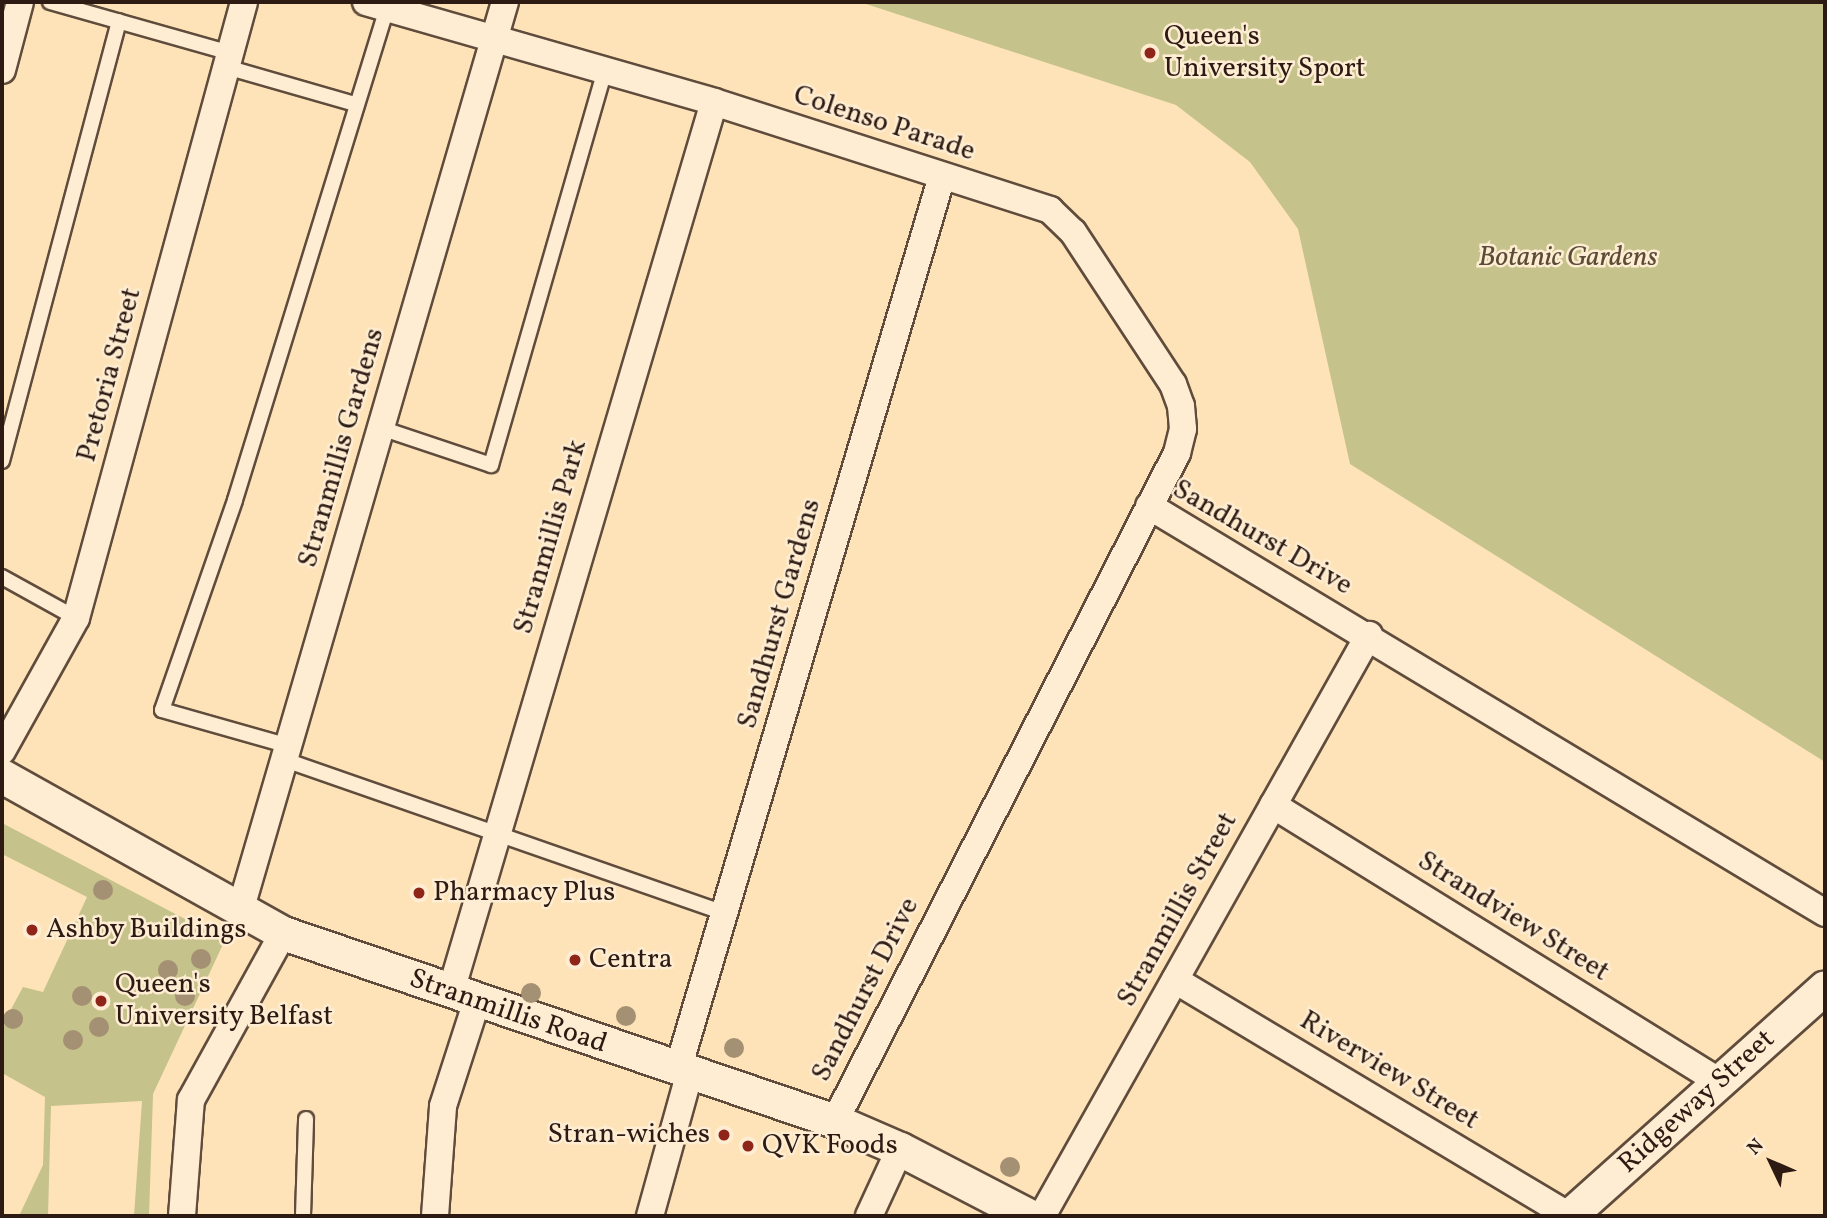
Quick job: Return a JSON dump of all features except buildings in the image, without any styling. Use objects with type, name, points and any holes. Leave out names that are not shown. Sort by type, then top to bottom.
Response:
[{"type":"street","points":[[2,70],[18,2]]},
{"type":"street","name":"Pretoria Street","points":[[2,751],[76,618],[244,2]]},
{"type":"street","name":"Stranmillis Gardens","points":[[240,911],[505,2]]},
{"type":"street","name":"Colenso Parade","points":[[389,6],[604,74],[714,102],[1050,211],[1063,220],[1172,384],[1181,406],[1183,429],[1177,453],[1149,506]]},
{"type":"street","name":"Stranmillis Park","points":[[435,1216],[443,1106],[498,833],[714,102]]},
{"type":"street","name":"Sandhurst Gardens","points":[[650,1216],[684,1071],[726,914],[942,176]]},
{"type":"street","name":"Sandhurst Drive","points":[[835,1121],[1149,506],[1369,635],[1825,913]]},
{"type":"street","name":"Stranmillis Street","points":[[1042,1216],[1369,635]]},
{"type":"street","name":"Stranmillis Road","points":[[2,776],[283,933],[835,1121],[900,1149],[1029,1216]]},
{"type":"street","name":"Strandview Street","points":[[1273,805],[1720,1082]]},
{"type":"street","points":[[183,1216],[191,1100],[283,933]]},
{"type":"street","name":"Riverview Street","points":[[1175,980],[1569,1216]]},
{"type":"street","name":"Ridgeway Street","points":[[1569,1216],[1825,987]]},
{"type":"street","points":[[869,1216],[900,1149]]},
{"type":"lane","points":[[50,2],[119,21],[355,104]]},
{"type":"lane","points":[[389,6],[355,104],[235,500],[162,710],[726,914]]},
{"type":"lane","points":[[2,461],[119,21]]},
{"type":"lane","points":[[381,428],[491,465],[604,74]]},
{"type":"lane","points":[[2,577],[76,618]]},
{"type":"lane","points":[[303,1216],[306,1119]]},
{"type":"green space","name":"Botanic Gardens","points":[[860,2],[1825,2],[1825,762],[1350,464],[1298,229],[1250,162],[1176,105]]},
{"type":"green space","name":"Queen's University Belfast","points":[[2,823],[225,940],[153,1094],[149,1216],[134,1216],[142,1101],[51,1106],[48,1216],[19,1216],[43,1165],[45,1097],[2,1073],[2,1026],[23,987],[43,992],[87,897],[2,854]]},
{"type":"place","name":"Queen's University Sport","points":[[1150,53]]},
{"type":"place","name":"Pharmacy Plus","points":[[419,893]]},
{"type":"place","name":"Ashby Buildings","points":[[32,930]]},
{"type":"place","name":"Centra","points":[[575,960]]},
{"type":"place","name":"Queen's University Belfast","points":[[101,1001]]},
{"type":"place","name":"Stran-wiches","points":[[724,1135]]},
{"type":"place","name":"QVK Foods","points":[[748,1146]]}]
